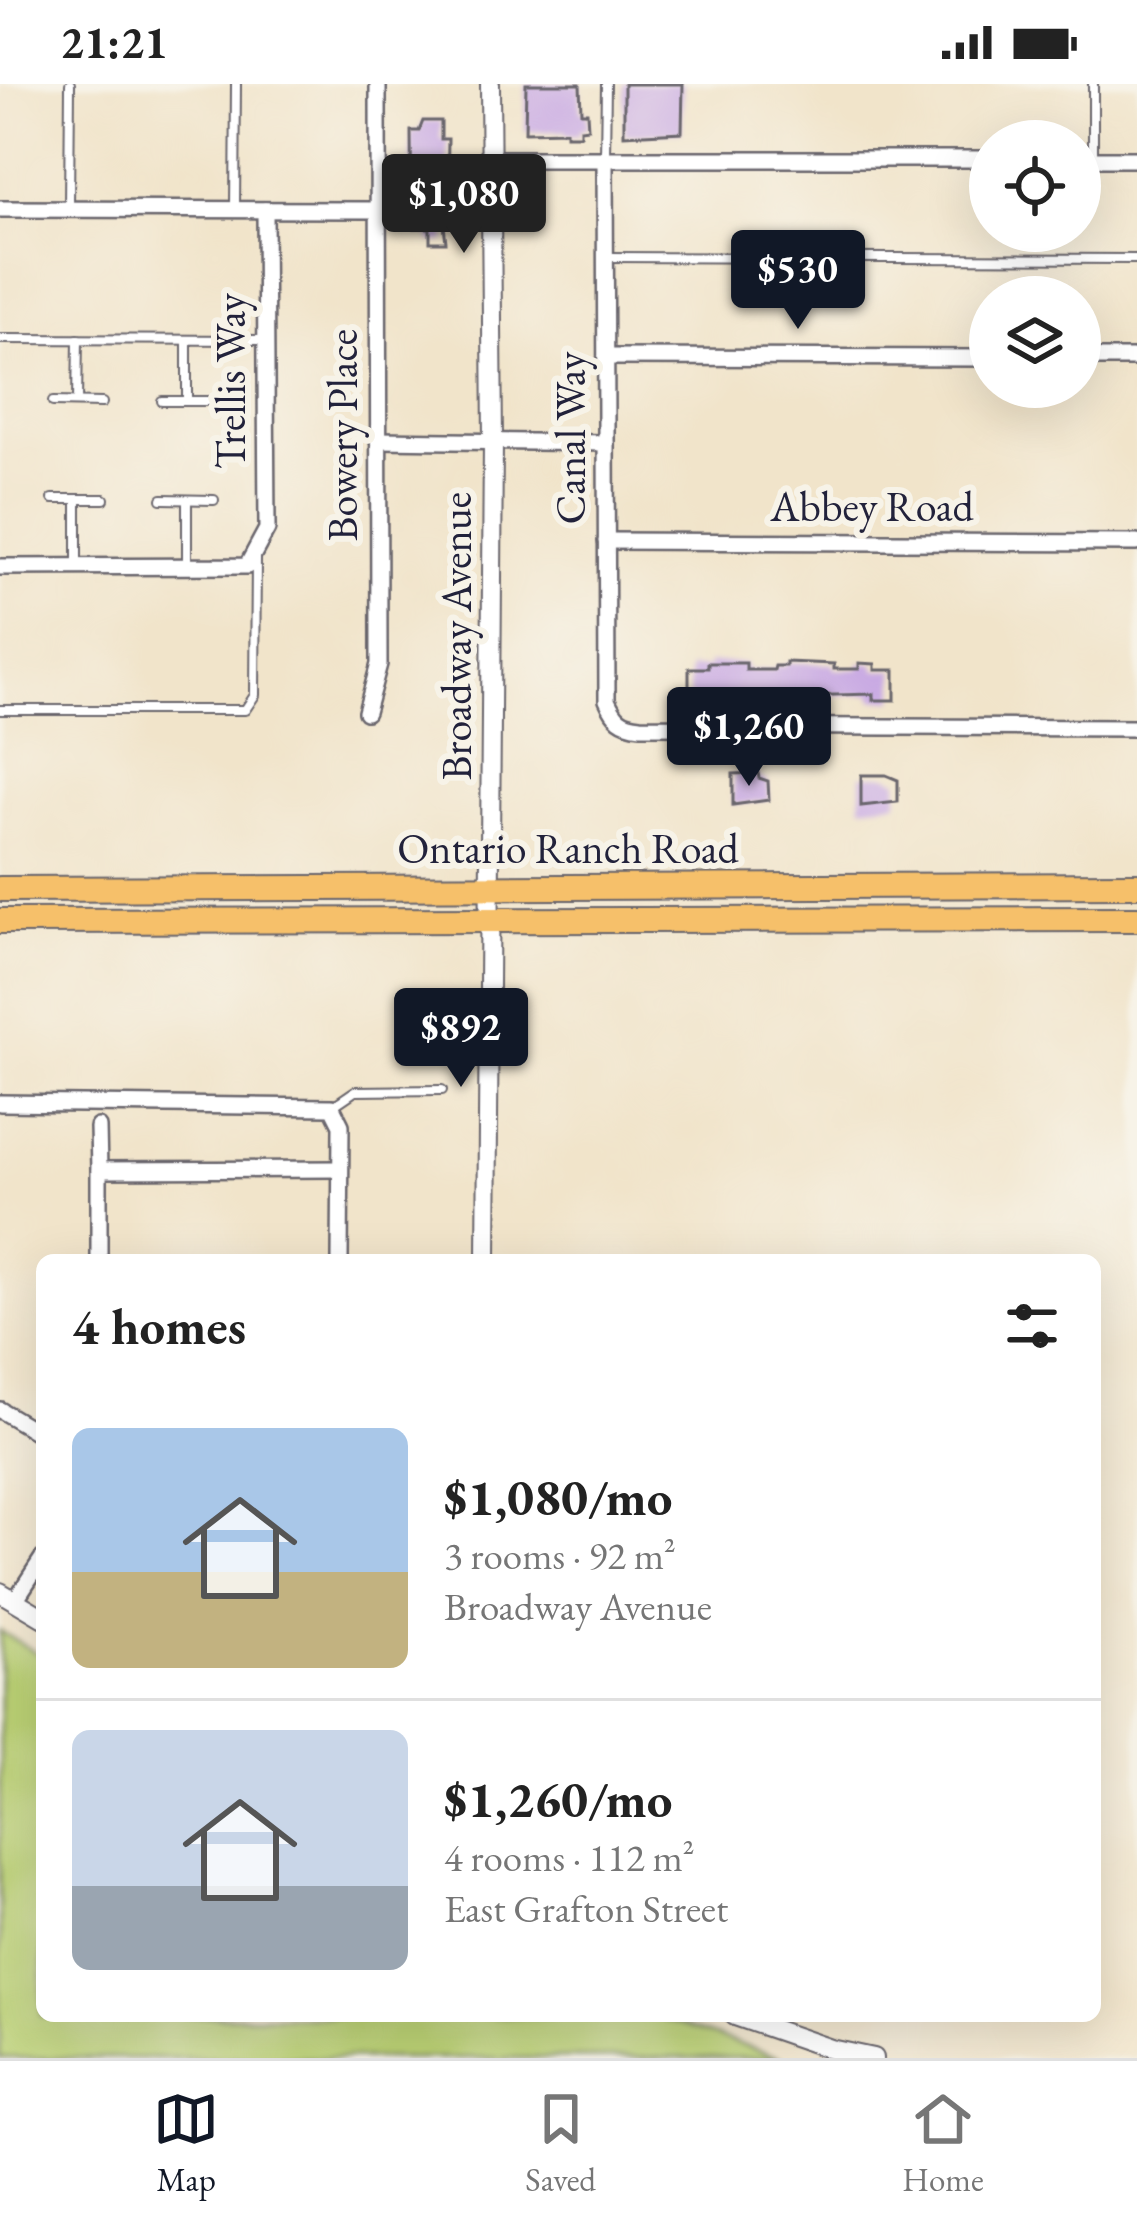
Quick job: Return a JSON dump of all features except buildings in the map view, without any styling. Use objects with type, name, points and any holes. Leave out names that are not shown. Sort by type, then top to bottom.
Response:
[{"type":"main road","name":"Ontario Ranch Road","points":[[0,890],[1137,885]]},
{"type":"main road","points":[[235,920],[263,904],[478,902],[490,887]]},
{"type":"main road","points":[[490,920],[494,911],[509,905],[702,902],[732,887]]},
{"type":"main road","name":"Ontario Ranch Road","points":[[0,920],[1137,919]]},
{"type":"street","name":"Bowery Place","points":[[366,712],[379,664],[378,84]]},
{"type":"street","name":"Broadway Avenue","points":[[487,1254],[493,442],[490,84]]},
{"type":"street","points":[[490,159],[969,159]]},
{"type":"street","name":"Canal Way","points":[[605,159],[607,700],[614,716],[641,726],[1137,728]]},
{"type":"street","points":[[1101,159],[1137,159]]},
{"type":"street","points":[[0,209],[378,210]]},
{"type":"street","name":"Trellis Way","points":[[256,550],[267,530],[265,210]]},
{"type":"street","points":[[606,357],[969,358]]},
{"type":"street","points":[[1101,358],[1137,358]]},
{"type":"street","points":[[378,440],[606,443]]},
{"type":"street","name":"Abbey Road","points":[[606,541],[1137,543]]},
{"type":"street","points":[[0,567],[247,566],[256,550]]},
{"type":"street","points":[[0,1103],[332,1107],[341,1125],[340,1254]]},
{"type":"street","points":[[98,1127],[99,1254]]},
{"type":"street","points":[[99,1170],[340,1169]]},
{"type":"street","points":[[0,1410],[36,1431]]},
{"type":"street","points":[[36,1566],[8,1596],[36,1613]]},
{"type":"street","points":[[752,2022],[874,2058]]},
{"type":"lane","points":[[69,209],[70,84]]},
{"type":"lane","points":[[235,210],[236,84]]},
{"type":"lane","points":[[605,159],[606,84]]},
{"type":"lane","points":[[1090,120],[1093,84]]},
{"type":"lane","points":[[606,257],[1137,259]]},
{"type":"lane","points":[[0,339],[266,340]]},
{"type":"lane","points":[[77,402],[78,339]]},
{"type":"lane","points":[[187,340],[187,401]]},
{"type":"lane","points":[[162,401],[213,401]]},
{"type":"lane","points":[[53,402],[102,403]]},
{"type":"lane","points":[[53,499],[104,499]]},
{"type":"lane","points":[[76,499],[77,567]]},
{"type":"lane","points":[[162,500],[214,500]]},
{"type":"lane","points":[[187,500],[187,566]]},
{"type":"lane","points":[[0,710],[245,710],[255,695],[256,550]]},
{"type":"lane","points":[[332,1107],[355,1091],[442,1090]]},
{"type":"green space","points":[[0,1631],[36,1652],[36,2022],[671,2022],[782,2058],[0,2058]]}]
